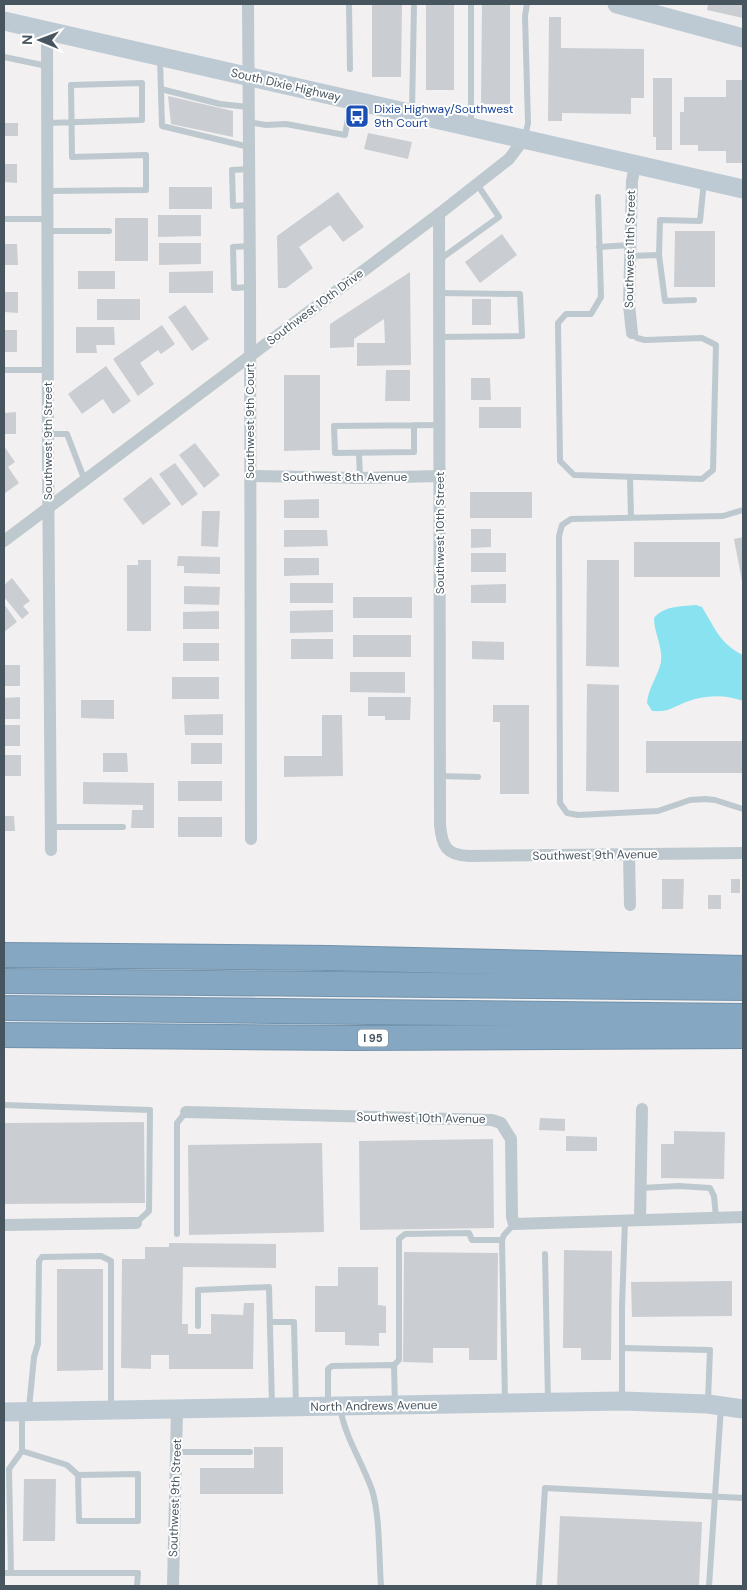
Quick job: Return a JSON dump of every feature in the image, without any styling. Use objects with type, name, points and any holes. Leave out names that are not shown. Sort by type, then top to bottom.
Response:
[{"type":"highway","points":[[4,955],[329,958],[743,968]]},
{"type":"highway","points":[[4,981],[743,988]]},
{"type":"highway","points":[[4,1008],[743,1016]]},
{"type":"highway","name":"I 95","points":[[4,1035],[355,1038],[743,1036]]},
{"type":"main road","points":[[617,4],[743,38]]},
{"type":"main road","name":"South Dixie Highway","points":[[4,21],[743,190]]},
{"type":"main road","name":"North Andrews Avenue","points":[[18,1412],[622,1401],[714,1405],[743,1409]]},
{"type":"street","name":"Southwest 9th Court","points":[[248,4],[251,839]]},
{"type":"street","name":"Southwest 9th Street","points":[[48,31],[48,508],[51,850]]},
{"type":"street","name":"Southwest 10th Drive","points":[[4,541],[439,214],[509,159],[524,139]]},
{"type":"street","name":"Southwest 11th Street","points":[[632,333],[628,305],[632,180],[635,165]]},
{"type":"street","name":"Southwest 10th Street","points":[[439,214],[440,776],[441,831],[443,842],[448,851]]},
{"type":"street","name":"Southwest 8th Avenue","points":[[250,476],[360,478],[440,476]]},
{"type":"street","name":"Southwest 9th Avenue","points":[[448,851],[457,855],[469,856],[743,853]]},
{"type":"street","points":[[629,854],[630,905]]},
{"type":"street","points":[[640,1219],[642,1109]]},
{"type":"street","name":"Southwest 10th Avenue","points":[[186,1112],[492,1120],[501,1123],[511,1138],[512,1218],[514,1224]]},
{"type":"street","points":[[514,1224],[743,1216]]},
{"type":"street","points":[[4,1225],[136,1224]]},
{"type":"street","name":"Southwest 9th Street","points":[[173,1586],[178,1410]]},
{"type":"lane","points":[[349,4],[350,69]]},
{"type":"lane","points":[[412,114],[414,4]]},
{"type":"lane","points":[[471,4],[471,127]]},
{"type":"lane","points":[[524,139],[528,123],[525,16],[527,4]]},
{"type":"lane","points":[[4,57],[47,66]]},
{"type":"lane","points":[[160,57],[162,126],[248,147]]},
{"type":"lane","points":[[47,123],[72,122],[142,120],[142,83],[71,85],[72,122],[72,157],[146,155],[146,190],[47,191]]},
{"type":"lane","points":[[161,90],[220,104],[248,108]]},
{"type":"lane","points":[[248,122],[266,125],[286,124],[345,135],[351,100]]},
{"type":"lane","points":[[694,300],[665,301],[659,256],[660,220],[700,221],[704,180]]},
{"type":"lane","points":[[439,260],[499,217],[477,184]]},
{"type":"lane","points":[[598,197],[601,297],[591,314],[566,314],[558,323],[560,461],[574,476],[702,479],[713,470],[716,345],[702,338],[645,340],[637,338],[632,333]]},
{"type":"lane","points":[[4,219],[109,231]]},
{"type":"lane","points":[[600,246],[659,256]]},
{"type":"lane","points":[[439,293],[520,294],[522,336],[439,336]]},
{"type":"lane","points":[[4,370],[48,370]]},
{"type":"lane","points":[[414,425],[414,452],[335,453],[334,426],[414,425],[440,425]]},
{"type":"lane","points":[[48,434],[68,434],[85,481]]},
{"type":"lane","points":[[359,453],[360,478]]},
{"type":"lane","points":[[630,477],[631,518]]},
{"type":"lane","points":[[743,510],[724,516],[571,519],[562,525],[559,536],[560,804],[567,813],[578,815],[658,811],[690,800],[705,799],[715,800],[743,810]]},
{"type":"lane","points":[[440,776],[478,776]]},
{"type":"lane","points":[[51,827],[123,827]]},
{"type":"lane","points":[[4,1105],[150,1110],[149,1211],[136,1224]]},
{"type":"lane","points":[[177,1234],[177,1122],[186,1112]]},
{"type":"lane","points":[[641,1188],[679,1186],[710,1188],[714,1196],[716,1217]]},
{"type":"lane","points":[[622,1401],[625,1219]]},
{"type":"lane","points":[[505,1403],[502,1240],[504,1234],[514,1224]]},
{"type":"lane","points":[[382,1586],[375,1503],[372,1490],[334,1406],[328,1369],[332,1366],[394,1365],[399,1360],[399,1239],[404,1234],[469,1233],[472,1240],[502,1240]]},
{"type":"lane","points":[[545,1254],[548,1402]]},
{"type":"lane","points":[[111,1411],[111,1260],[101,1256],[42,1257],[39,1261],[38,1344],[18,1412],[22,1451],[9,1470],[7,1573],[138,1573],[138,1586]]},
{"type":"lane","points":[[198,1326],[198,1290],[269,1287],[272,1408]]},
{"type":"lane","points":[[270,1322],[294,1322],[296,1407]]},
{"type":"lane","points":[[622,1348],[710,1350],[714,1405],[715,1497],[709,1586]]},
{"type":"lane","points":[[394,1365],[395,1405]]},
{"type":"lane","points":[[22,1451],[67,1465],[78,1475],[138,1474],[138,1521],[79,1521],[78,1475]]},
{"type":"lane","points":[[176,1452],[250,1452]]},
{"type":"lane","points":[[539,1586],[545,1488],[743,1498]]},
{"type":"water","points":[[696,605],[702,607],[723,641],[743,655],[743,701],[722,696],[707,697],[666,710],[652,711],[647,703],[661,662],[660,645],[654,618],[668,609]]},
{"type":"building","points":[[372,4],[402,4],[401,77],[372,77]]},
{"type":"building","points":[[426,4],[454,4],[454,90],[426,90]]},
{"type":"building","points":[[482,4],[510,4],[510,104],[481,104]]},
{"type":"building","points":[[708,4],[743,4],[743,18],[707,10]]},
{"type":"building","points":[[549,17],[561,17],[561,48],[644,49],[644,98],[631,98],[631,114],[562,113],[562,121],[548,121]]},
{"type":"building","points":[[653,78],[672,78],[672,150],[656,150],[656,137],[653,137]]},
{"type":"building","points":[[726,80],[743,80],[743,163],[726,163],[726,151],[698,151],[698,145],[680,145],[680,112],[684,112],[684,97],[726,97]]},
{"type":"building","points":[[168,96],[233,111],[233,137],[171,124]]},
{"type":"building","points":[[4,123],[18,123],[18,136],[4,136]]},
{"type":"building","points":[[368,133],[412,142],[408,159],[364,149]]},
{"type":"building","points":[[4,164],[17,164],[17,183],[4,182]]},
{"type":"building","points":[[169,187],[212,187],[212,209],[169,209]]},
{"type":"building","points":[[338,192],[364,227],[343,242],[330,225],[299,247],[313,268],[286,288],[278,288],[277,236]]},
{"type":"building","points":[[158,215],[201,215],[201,236],[158,237]]},
{"type":"building","points":[[115,218],[148,218],[148,261],[115,261]]},
{"type":"building","points":[[675,231],[715,231],[715,287],[674,287]]},
{"type":"building","points":[[502,234],[517,255],[480,283],[465,262]]},
{"type":"building","points":[[159,243],[201,243],[201,264],[159,265]]},
{"type":"building","points":[[4,244],[17,244],[18,265],[4,265]]},
{"type":"building","points":[[78,271],[115,271],[115,289],[78,289]]},
{"type":"building","points":[[213,271],[213,293],[169,293],[169,272]]},
{"type":"building","points":[[410,272],[411,365],[357,366],[357,343],[385,343],[384,319],[354,339],[354,347],[330,348],[330,324]]},
{"type":"building","points":[[4,292],[18,292],[18,313],[4,312]]},
{"type":"building","points":[[97,299],[140,299],[140,320],[97,320]]},
{"type":"building","points":[[472,299],[491,299],[491,325],[472,325]]},
{"type":"building","points":[[185,305],[209,339],[192,351],[168,317]]},
{"type":"building","points":[[162,325],[175,344],[161,354],[158,350],[140,363],[154,384],[138,396],[113,359]]},
{"type":"building","points":[[76,327],[114,327],[115,345],[96,345],[97,353],[76,353]]},
{"type":"building","points":[[4,330],[17,330],[17,352],[4,352]]},
{"type":"building","points":[[106,366],[131,401],[113,414],[103,399],[82,414],[68,394]]},
{"type":"building","points":[[386,370],[410,370],[410,401],[385,401]]},
{"type":"building","points":[[284,375],[320,375],[320,450],[284,451]]},
{"type":"building","points":[[471,378],[490,378],[491,400],[471,400]]},
{"type":"building","points":[[479,407],[521,407],[521,428],[479,428]]},
{"type":"building","points":[[16,412],[16,434],[4,434],[4,413]]},
{"type":"building","points":[[195,443],[220,475],[204,488],[179,455]]},
{"type":"building","points":[[4,446],[15,462],[8,467],[19,483],[4,494]]},
{"type":"building","points":[[175,463],[198,494],[182,506],[159,474]]},
{"type":"building","points":[[151,477],[171,504],[143,525],[123,499]]},
{"type":"building","points":[[470,492],[532,492],[532,518],[470,518]]},
{"type":"building","points":[[319,499],[319,518],[284,518],[284,500]]},
{"type":"building","points":[[202,511],[220,511],[218,547],[201,546]]},
{"type":"building","points":[[471,529],[491,529],[491,547],[471,548]]},
{"type":"building","points":[[284,530],[327,530],[328,546],[284,547]]},
{"type":"building","points":[[743,537],[743,581],[742,581],[734,539]]},
{"type":"building","points":[[634,542],[720,542],[720,577],[634,577]]},
{"type":"building","points":[[471,553],[506,553],[506,572],[471,572]]},
{"type":"building","points":[[178,556],[220,557],[220,574],[184,573],[184,566],[177,566]]},
{"type":"building","points":[[284,558],[319,558],[319,575],[284,576]]},
{"type":"building","points":[[138,560],[151,560],[151,631],[127,631],[127,565],[138,565]]},
{"type":"building","points":[[587,560],[619,560],[619,667],[586,666]]},
{"type":"building","points":[[12,578],[30,601],[23,606],[29,613],[22,619],[4,597],[4,585]]},
{"type":"building","points":[[290,583],[333,583],[333,603],[290,603]]},
{"type":"building","points":[[506,584],[506,603],[471,603],[471,585]]},
{"type":"building","points":[[184,586],[220,587],[219,605],[184,604]]},
{"type":"building","points":[[353,597],[412,597],[412,618],[353,618]]},
{"type":"building","points":[[4,604],[17,622],[4,632]]},
{"type":"building","points":[[333,610],[333,632],[290,633],[290,611]]},
{"type":"building","points":[[219,611],[219,629],[183,629],[183,612]]},
{"type":"building","points":[[353,635],[411,635],[411,657],[353,657]]},
{"type":"building","points":[[291,639],[333,639],[333,659],[291,659]]},
{"type":"building","points":[[472,641],[504,642],[504,660],[472,659]]},
{"type":"building","points":[[183,643],[219,643],[219,661],[183,661]]},
{"type":"building","points":[[4,665],[20,665],[20,686],[4,686]]},
{"type":"building","points":[[350,672],[405,672],[405,693],[350,692]]},
{"type":"building","points":[[172,677],[219,677],[219,699],[172,699]]},
{"type":"building","points":[[587,684],[619,685],[619,792],[586,791]]},
{"type":"building","points":[[20,697],[20,719],[4,719],[4,698]]},
{"type":"building","points":[[368,697],[411,697],[410,720],[385,720],[385,716],[368,716]]},
{"type":"building","points":[[81,700],[114,700],[114,719],[81,718]]},
{"type":"building","points":[[493,705],[529,705],[529,794],[500,794],[500,722],[493,722]]},
{"type":"building","points":[[223,714],[223,735],[185,735],[184,715]]},
{"type":"building","points":[[322,715],[342,715],[343,776],[284,777],[284,756],[322,756]]},
{"type":"building","points":[[4,725],[20,725],[20,746],[4,746]]},
{"type":"building","points":[[646,741],[743,741],[743,773],[646,773]]},
{"type":"building","points":[[191,743],[222,743],[222,764],[191,764]]},
{"type":"building","points":[[103,753],[127,753],[128,772],[103,772]]},
{"type":"building","points":[[4,755],[21,755],[21,776],[4,776]]},
{"type":"building","points":[[178,781],[222,781],[222,801],[178,801]]},
{"type":"building","points":[[83,782],[154,783],[154,828],[131,828],[132,810],[143,810],[143,805],[83,804]]},
{"type":"building","points":[[4,816],[14,816],[15,831],[4,831]]},
{"type":"building","points":[[178,817],[222,817],[222,837],[178,837]]},
{"type":"building","points":[[662,879],[684,879],[683,909],[662,909]]},
{"type":"building","points":[[731,879],[740,879],[740,893],[731,893]]},
{"type":"building","points":[[708,895],[721,895],[721,909],[708,909]]},
{"type":"building","points":[[540,1118],[565,1119],[565,1131],[539,1130]]},
{"type":"building","points":[[144,1122],[145,1203],[4,1204],[4,1123]]},
{"type":"building","points":[[674,1131],[725,1132],[724,1179],[661,1178],[661,1144],[674,1144]]},
{"type":"building","points":[[566,1136],[597,1137],[597,1151],[566,1151]]},
{"type":"building","points":[[493,1139],[494,1228],[360,1230],[359,1141]]},
{"type":"building","points":[[322,1143],[324,1232],[189,1235],[188,1145]]},
{"type":"building","points":[[169,1243],[276,1244],[276,1268],[183,1267],[182,1324],[188,1324],[188,1334],[211,1334],[211,1314],[243,1315],[244,1303],[254,1303],[253,1369],[169,1369],[169,1355],[151,1355],[151,1369],[121,1368],[122,1259],[145,1259],[145,1247],[169,1247]]},
{"type":"building","points":[[564,1250],[612,1251],[611,1360],[581,1360],[581,1348],[563,1348]]},
{"type":"building","points":[[404,1252],[498,1253],[497,1360],[469,1360],[469,1348],[433,1348],[433,1363],[403,1362]]},
{"type":"building","points":[[338,1267],[378,1267],[378,1305],[386,1306],[386,1333],[379,1333],[379,1346],[345,1345],[345,1332],[315,1332],[315,1286],[338,1286]]},
{"type":"building","points":[[57,1269],[103,1269],[103,1370],[57,1371]]},
{"type":"building","points":[[732,1281],[732,1316],[632,1317],[631,1282]]},
{"type":"building","points":[[254,1447],[283,1447],[283,1494],[200,1494],[200,1468],[254,1468]]},
{"type":"building","points":[[24,1479],[56,1479],[55,1541],[23,1541]]},
{"type":"building","points":[[560,1516],[702,1522],[699,1586],[557,1586]]},
{"type":"place","name":"Dixie Highway/Southwest 9th Court","points":[[357,116]]}]
